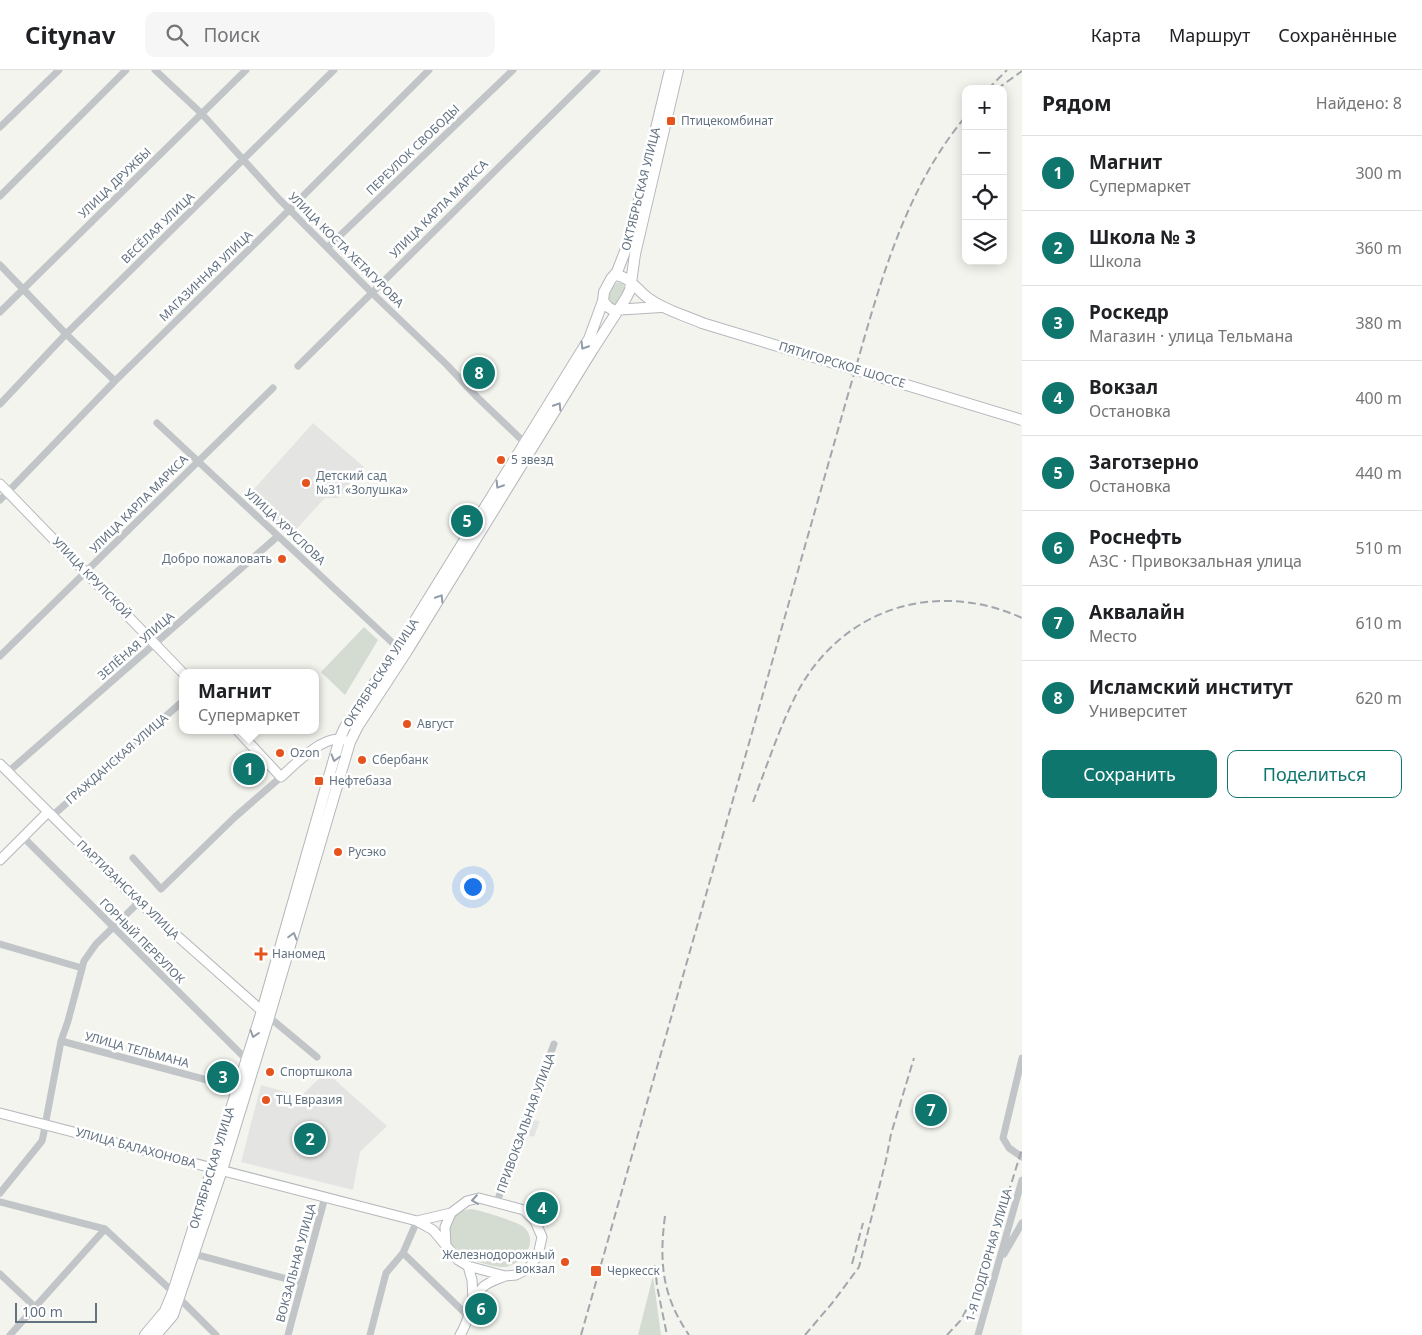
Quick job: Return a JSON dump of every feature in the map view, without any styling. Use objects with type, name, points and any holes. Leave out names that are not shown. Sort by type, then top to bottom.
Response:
[{"type":"main road","name":"ОКТЯБРЬСКАЯ УЛИЦА","points":[[156,1335],[173,1315],[176,1295],[350,742],[358,726],[407,651],[628,295],[637,244],[678,70]]},
{"type":"main road","name":"ОКТЯБРЬСКАЯ УЛИЦА","points":[[145,1335],[176,1295],[194,1254],[237,1088],[246,1059],[265,1014],[340,738],[345,727],[398,648],[589,338],[603,301],[603,296],[609,282],[615,276],[629,241],[668,72]]},
{"type":"main road","name":"ПЯТИГОРСКОЕ ШОССЕ","points":[[615,276],[624,277],[648,298],[662,307],[702,323],[1022,420]]},
{"type":"main road","name":"ПЯТИГОРСКОЕ ШОССЕ","points":[[603,301],[610,309],[616,310],[662,307]]},
{"type":"street","points":[[0,126],[59,70]]},
{"type":"street","points":[[0,196],[126,70]]},
{"type":"street","name":"УЛИЦА КОСТА ХЕТАГУРОВА","points":[[156,70],[202,114],[290,210],[524,443]]},
{"type":"street","name":"УЛИЦА ДРУЖБЫ","points":[[0,312],[246,70]]},
{"type":"street","name":"ВЕСЁЛАЯ УЛИЦА","points":[[0,404],[66,334],[334,70]]},
{"type":"street","name":"МАГАЗИННАЯ УЛИЦА","points":[[0,500],[115,381],[290,210],[429,70]]},
{"type":"street","name":"ПЕРЕУЛОК СВОБОДЫ","points":[[328,247],[512,70]]},
{"type":"street","name":"УЛИЦА КАРЛА МАРКСА","points":[[298,366],[597,70]]},
{"type":"street","points":[[668,72],[674,88]]},
{"type":"street","points":[[0,265],[66,334],[115,381]]},
{"type":"street","name":"УЛИЦА КАРЛА МАРКСА","points":[[0,656],[273,388]]},
{"type":"street","name":"УЛИЦА ХРУСЛОВА","points":[[157,423],[398,648]]},
{"type":"street","name":"УЛИЦА КРУПСКОЙ","points":[[0,484],[179,669]]},
{"type":"street","name":"ЗЕЛЁНАЯ УЛИЦА","points":[[8,772],[278,536]]},
{"type":"street","name":"ГРАЖДАНСКАЯ УЛИЦА","points":[[0,860],[23,837],[179,704]]},
{"type":"street","points":[[241,734],[281,777]]},
{"type":"street","points":[[133,858],[161,889],[235,817],[316,747],[340,738],[350,742]]},
{"type":"street","name":"ПАРТИЗАНСКАЯ УЛИЦА","points":[[0,764],[139,902],[265,1014],[317,1057]]},
{"type":"street","name":"ГОРНЫЙ ПЕРЕУЛОК","points":[[23,837],[112,928],[246,1059]]},
{"type":"street","points":[[0,1193],[42,1142],[61,1041],[82,968],[96,944],[139,902]]},
{"type":"street","points":[[0,944],[82,968]]},
{"type":"street","name":"УЛИЦА ТЕЛЬМАНА","points":[[61,1041],[237,1088]]},
{"type":"street","name":"ПРИВОКЗАЛЬНАЯ УЛИЦА","points":[[498,1202],[554,1044]]},
{"type":"street","points":[[1022,1058],[1003,1138],[1009,1148],[1022,1158]]},
{"type":"street","name":"УЛИЦА БАЛАХОНОВА","points":[[0,1113],[45,1129],[217,1169],[417,1220],[432,1230],[458,1260],[468,1266],[505,1276],[516,1275],[529,1268],[538,1255],[542,1237],[535,1221],[524,1210],[479,1198],[467,1201],[451,1213],[417,1220]]},
{"type":"street","name":"1-Я ПОДГОРНАЯ УЛИЦА","points":[[978,1335],[1022,1180]]},
{"type":"street","name":"ВОКЗАЛЬНАЯ УЛИЦА","points":[[288,1335],[325,1197]]},
{"type":"street","points":[[0,1202],[106,1229],[216,1335]]},
{"type":"street","points":[[446,1247],[445,1227],[451,1213]]},
{"type":"street","points":[[370,1335],[382,1296],[386,1272],[403,1253],[417,1220]]},
{"type":"street","points":[[998,1266],[1022,1223]]},
{"type":"street","points":[[10,1335],[106,1229]]},
{"type":"street","points":[[403,1253],[468,1316]]},
{"type":"street","points":[[194,1254],[302,1282]]},
{"type":"street","points":[[468,1266],[472,1280],[473,1302]]},
{"type":"street","points":[[0,1274],[36,1307]]},
{"type":"street","points":[[460,1335],[466,1326],[473,1302],[484,1286],[505,1276]]},
{"type":"shaded area","points":[[618,282],[623,284],[625,289],[616,305],[613,306],[608,299],[612,288]]},
{"type":"shaded area","name":"Детский сад №31 «Золушка»","points":[[313,423],[364,467],[339,498],[325,498],[289,537],[246,498]]},
{"type":"shaded area","points":[[364,627],[378,640],[345,695],[321,672]]},
{"type":"shaded area","points":[[326,1072],[387,1126],[360,1152],[353,1190],[241,1162],[261,1085],[301,1096]]},
{"type":"shaded area","points":[[534,1120],[540,1121],[534,1137],[528,1135]]},
{"type":"shaded area","points":[[471,1209],[508,1220],[525,1228],[530,1240],[527,1252],[522,1258],[511,1265],[500,1267],[476,1261],[456,1251],[450,1243],[449,1228],[459,1212]]},
{"type":"shaded area","points":[[653,1276],[661,1335],[638,1335]]},
{"type":"railway","points":[[992,85],[1007,70]]},
{"type":"railway","points":[[1003,85],[1022,71]]},
{"type":"railway","points":[[581,1335],[868,324],[892,250],[923,180],[943,147],[962,121]]},
{"type":"railway","points":[[753,802],[779,733],[797,693],[816,664],[839,640],[865,622],[894,609],[925,602],[957,601],[989,607],[1022,618]]},
{"type":"railway","points":[[805,1335],[859,1267],[891,1134],[914,1058]]},
{"type":"railway","points":[[947,1335],[961,1320],[981,1281],[1022,1149]]},
{"type":"railway","points":[[665,1216],[662,1249],[665,1278],[673,1306],[689,1335]]},
{"type":"railway","points":[[852,1264],[863,1223]]},
{"type":"railway","points":[[655,1265],[657,1286],[667,1335]]},
{"type":"place","name":"Птицекомбинат","points":[[671,121]]},
{"type":"place","name":"Исламский институт","points":[[479,373]]},
{"type":"place","name":"5 звезд","points":[[501,460]]},
{"type":"place","name":"Детский сад №31 «Золушка»","points":[[306,483]]},
{"type":"place","name":"Заготзерно","points":[[467,521]]},
{"type":"place","name":"Добро пожаловать","points":[[282,559]]},
{"type":"place","name":"Август","points":[[407,724]]},
{"type":"place","name":"Ozon","points":[[280,753]]},
{"type":"place","name":"Сбербанк","points":[[362,760]]},
{"type":"place","name":"Магнит","points":[[249,769]]},
{"type":"place","name":"Нефтебаза","points":[[319,781]]},
{"type":"place","name":"Русэко","points":[[338,852]]},
{"type":"place","name":"Наномед","points":[[261,954]]},
{"type":"place","name":"Спортшкола","points":[[270,1072]]},
{"type":"place","name":"Роскедр","points":[[223,1077]]},
{"type":"place","name":"ТЦ Евразия","points":[[266,1100]]},
{"type":"place","name":"Аквалайн","points":[[931,1110]]},
{"type":"place","name":"Школа № 3","points":[[310,1139]]},
{"type":"place","name":"Вокзал","points":[[542,1208]]},
{"type":"place","name":"Железнодорожный вокзал","points":[[565,1262]]},
{"type":"place","name":"Черкесск","points":[[596,1271]]},
{"type":"place","name":"Роснефть","points":[[481,1309]]}]
